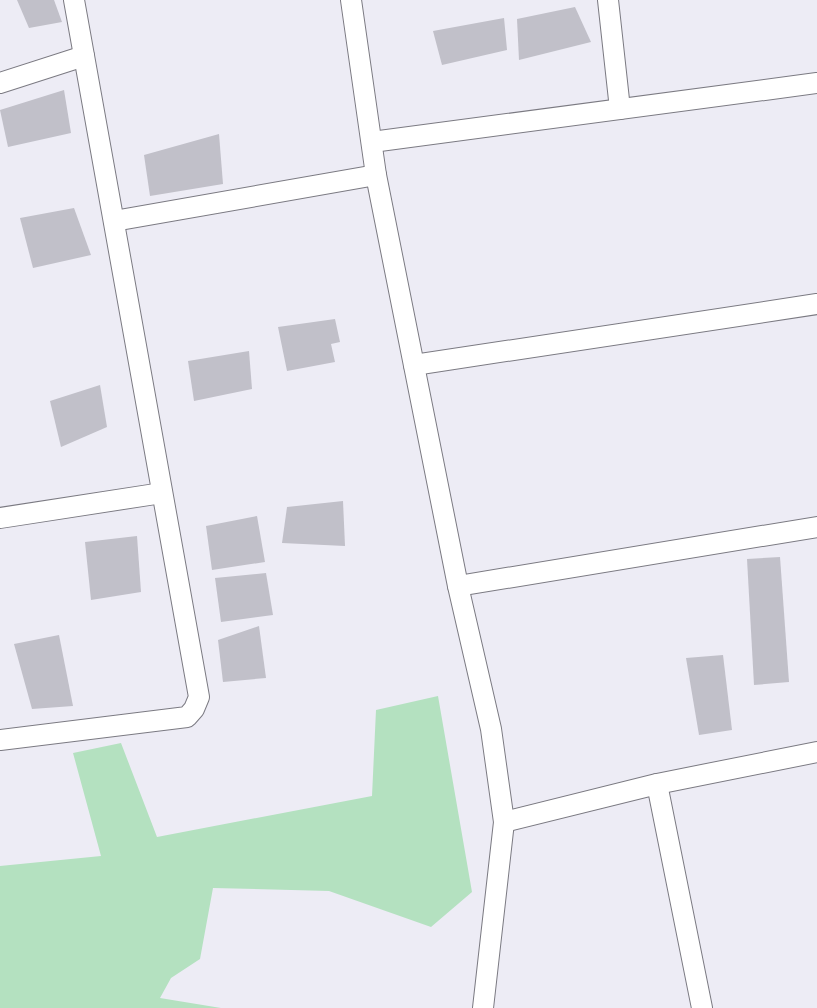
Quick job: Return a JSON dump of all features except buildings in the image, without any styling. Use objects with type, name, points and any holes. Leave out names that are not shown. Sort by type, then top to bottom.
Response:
[{"type":"street","points":[[0,740],[187,717],[194,709],[199,697],[74,0]]},
{"type":"street","points":[[351,0],[376,175],[458,586],[490,729],[504,822],[484,1008]]},
{"type":"street","points":[[608,0],[620,109]]},
{"type":"street","points":[[0,83],[84,56]]},
{"type":"street","points":[[372,142],[817,82]]},
{"type":"street","points":[[114,221],[376,175]]},
{"type":"street","points":[[414,365],[817,304]]},
{"type":"street","points":[[0,518],[162,493]]},
{"type":"street","points":[[458,586],[817,527]]},
{"type":"street","points":[[504,822],[657,784],[817,752]]},
{"type":"street","points":[[657,784],[702,1008]]},
{"type":"green space","points":[[438,696],[472,892],[431,927],[329,891],[213,888],[200,959],[171,978],[160,998],[221,1008],[0,1008],[0,866],[101,856],[73,753],[121,743],[157,837],[372,796],[376,710]]}]
